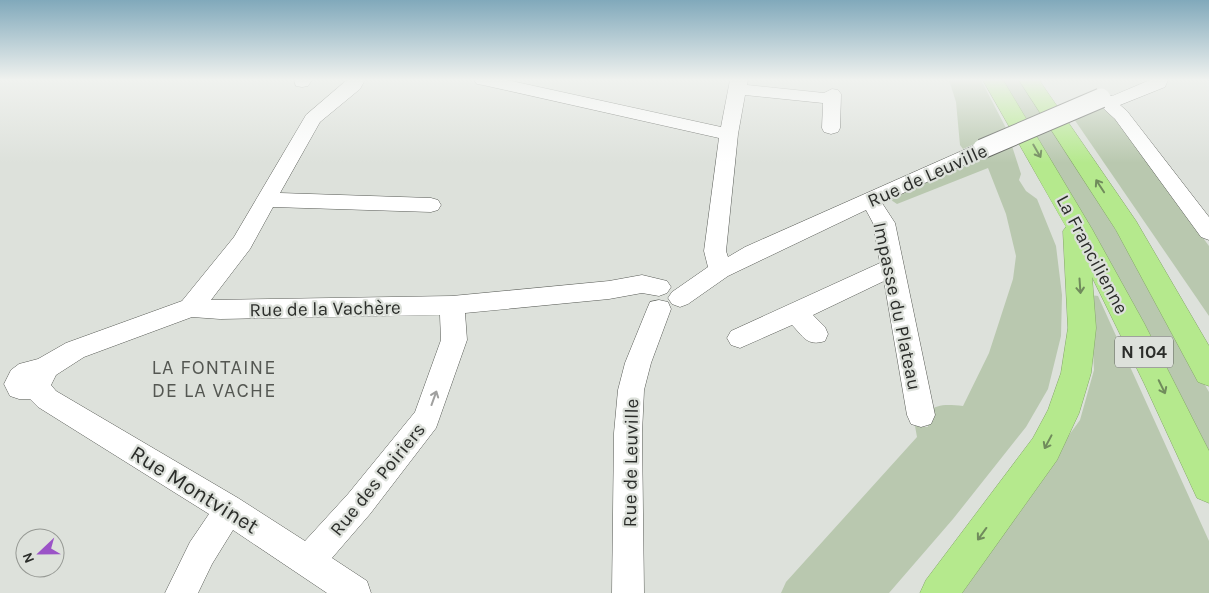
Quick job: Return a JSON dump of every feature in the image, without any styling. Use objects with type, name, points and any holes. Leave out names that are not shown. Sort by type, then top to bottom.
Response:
[{"type":"highway","name":"La Francilienne","points":[[1010,108],[1075,220],[1148,359],[1209,487]]},
{"type":"highway","name":"La Francilienne","points":[[1047,108],[1126,227],[1209,373]]},
{"type":"highway","points":[[939,593],[1044,449],[1063,413],[1076,373],[1082,328],[1075,220]]},
{"type":"highway","points":[[1126,227],[1149,254],[1209,342]]},
{"type":"street","points":[[191,308],[242,243],[312,119],[326,108]]},
{"type":"street","points":[[609,108],[729,134]]},
{"type":"street","points":[[719,265],[715,251],[734,108]]},
{"type":"street","points":[[831,128],[832,108]]},
{"type":"street","name":"Rue de Leuville","points":[[628,593],[628,433],[632,390],[638,363],[663,296],[719,265],[744,260],[753,253],[982,149],[1078,108]]},
{"type":"street","points":[[1113,108],[1122,115],[1209,232]]},
{"type":"street","points":[[266,200],[431,206]]},
{"type":"street","name":"Impasse du Plateau","points":[[870,200],[884,223],[921,415]]},
{"type":"street","points":[[740,338],[892,267]]},
{"type":"street","name":"Rue de la Vachère","points":[[24,377],[75,350],[191,308],[220,310],[452,305],[623,288],[663,296]]},
{"type":"street","name":"Rue des Poiriers","points":[[309,560],[359,504],[426,419],[454,340],[452,305]]},
{"type":"street","points":[[796,312],[816,334]]},
{"type":"street","name":"Rue Montvinet","points":[[24,377],[47,399],[227,508],[309,560],[355,593]]},
{"type":"street","points":[[181,593],[201,552],[221,522],[227,508]]},
{"type":"green space","points":[[957,108],[995,108],[1007,130],[963,149],[960,145]]},
{"type":"green space","points":[[1018,108],[1041,108],[1045,113],[1027,122]]},
{"type":"green space","points":[[1104,108],[1115,119],[1209,246],[1209,316],[1074,119]]},
{"type":"green space","points":[[1054,128],[1112,223],[1209,392],[1209,457],[1036,136]]},
{"type":"green space","points":[[1012,146],[1021,174],[1019,180],[1026,191],[1037,199],[1056,246],[1062,295],[1061,336],[1048,389],[1026,427],[953,519],[889,593],[781,593],[786,582],[917,437],[915,426],[928,427],[928,412],[940,406],[963,406],[989,353],[1013,279],[1016,256],[1006,214],[988,168],[897,204],[891,200],[897,195]]},
{"type":"green space","points":[[1090,295],[1098,296],[1209,541],[1209,593],[954,593],[1080,420],[1094,370]]},
{"type":"district","name":"LA FONTAINE DE LA VACHE","points":[[214,378]]}]
